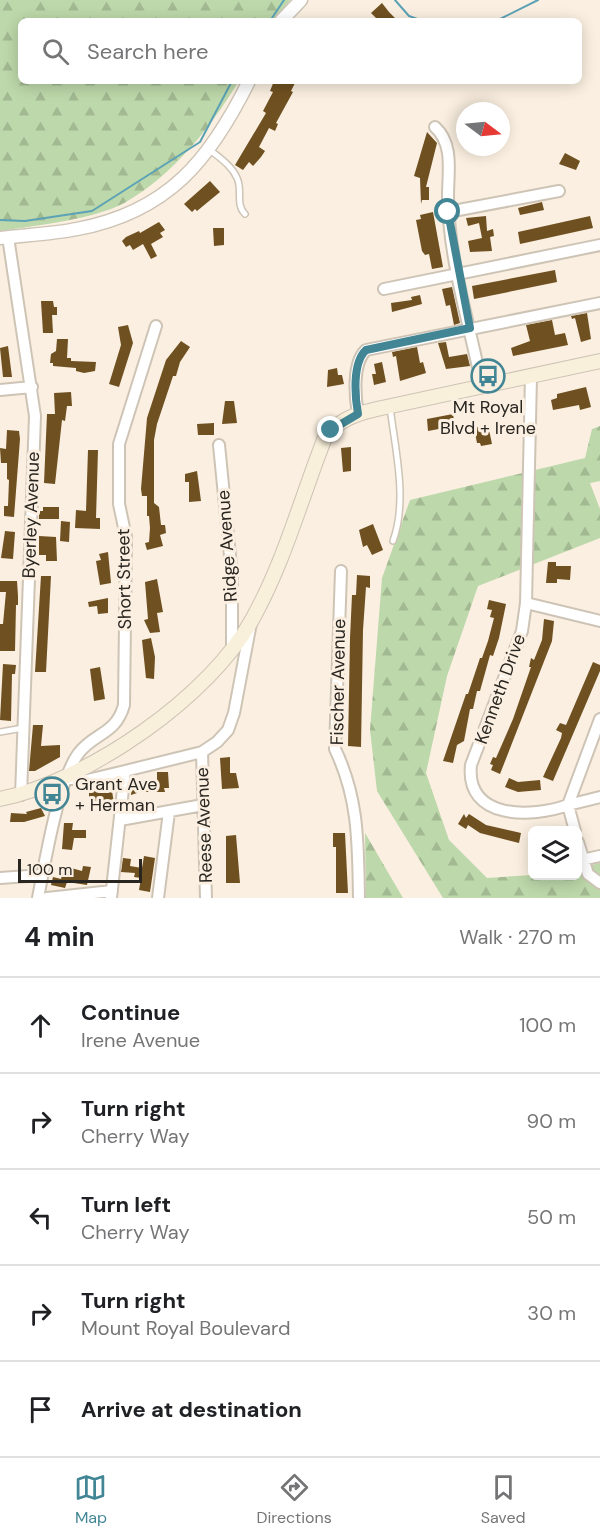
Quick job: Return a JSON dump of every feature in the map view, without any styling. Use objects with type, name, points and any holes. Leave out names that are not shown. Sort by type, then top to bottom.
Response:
[{"type":"main road","points":[[0,799],[21,795],[65,777],[116,749],[167,713],[200,684],[252,621],[270,583],[324,440],[338,423],[358,414],[390,406],[600,361]]},
{"type":"street","points":[[284,18],[301,0]]},
{"type":"street","points":[[4,238],[76,230],[134,211],[171,189],[210,150],[231,118],[248,84]]},
{"type":"street","points":[[435,127],[444,135],[448,150],[448,212],[482,386]]},
{"type":"street","points":[[448,212],[559,191]]},
{"type":"street","name":"Byerley Avenue","points":[[4,238],[32,387],[35,416],[21,795]]},
{"type":"street","points":[[384,289],[600,244]]},
{"type":"street","points":[[358,414],[355,390],[357,371],[362,353],[366,350],[600,303]]},
{"type":"street","name":"Short Street","points":[[38,898],[65,777],[79,752],[121,718],[124,705],[126,537],[119,504],[119,444],[156,326]]},
{"type":"street","name":"Kenneth Drive","points":[[531,376],[526,603],[522,631],[471,765],[470,781],[476,795],[490,806],[509,812],[527,814],[548,812],[600,797]]},
{"type":"street","points":[[0,390],[32,387]]},
{"type":"street","name":"Ridge Avenue","points":[[219,445],[232,576],[232,648]]},
{"type":"street","name":"Fischer Avenue","points":[[341,571],[335,749],[347,775],[355,805],[359,898]]},
{"type":"street","points":[[526,603],[600,621]]},
{"type":"street","points":[[65,777],[83,780],[125,771],[201,752],[217,742],[228,730],[234,713],[252,621]]},
{"type":"street","points":[[574,826],[568,805],[600,719]]},
{"type":"street","name":"Reese Avenue","points":[[201,752],[206,898]]},
{"type":"street","points":[[46,898],[112,894],[125,771]]},
{"type":"street","points":[[120,820],[203,805]]},
{"type":"street","points":[[158,898],[169,812]]},
{"type":"street","points":[[600,856],[582,860],[591,878],[600,883]]},
{"type":"street","points":[[0,878],[42,875]]},
{"type":"lane","points":[[210,150],[228,165],[237,178],[239,207],[245,214]]},
{"type":"lane","points":[[390,406],[399,494],[398,526],[393,541]]},
{"type":"lane","points":[[0,732],[23,728]]},
{"type":"green space","points":[[0,0],[290,0],[277,18],[18,18],[18,84],[237,84],[190,149],[160,178],[126,202],[82,218],[0,231]]},
{"type":"green space","points":[[600,426],[600,481],[590,483],[600,509],[600,538],[478,586],[447,676],[426,773],[449,840],[487,878],[528,875],[528,880],[582,880],[582,868],[600,863],[600,898],[443,898],[377,791],[370,730],[382,578],[410,500],[585,458],[592,429]]},
{"type":"green space","points":[[365,833],[403,898],[366,898]]},
{"type":"building","points":[[382,3],[395,18],[376,18],[371,13]]},
{"type":"building","points":[[273,84],[294,84],[291,91],[293,92],[276,123],[278,124],[275,131],[269,128],[259,147],[265,151],[253,166],[249,162],[243,170],[235,165],[266,113],[263,111],[273,92],[270,91]]},
{"type":"building","points":[[427,132],[437,143],[426,187],[429,187],[429,200],[422,200],[421,204],[420,178],[414,176]]},
{"type":"building","points":[[565,153],[580,161],[576,170],[559,164]]},
{"type":"building","points":[[210,181],[220,192],[197,211],[195,209],[192,212],[184,204]]},
{"type":"building","points":[[542,202],[544,210],[520,215],[518,208]]},
{"type":"building","points":[[433,212],[443,267],[432,269],[429,254],[425,255],[422,251],[416,220],[421,219],[420,215]]},
{"type":"building","points":[[486,216],[487,231],[493,229],[494,236],[490,237],[492,251],[470,252],[468,241],[482,238],[479,223],[468,226],[466,218]]},
{"type":"building","points":[[590,216],[593,228],[520,244],[518,232]]},
{"type":"building","points":[[159,222],[165,230],[160,233],[163,237],[151,244],[157,256],[151,259],[143,244],[133,250],[130,245],[126,247],[122,241],[126,237],[139,231],[140,233]]},
{"type":"building","points":[[213,228],[224,228],[224,245],[214,246]]},
{"type":"building","points":[[555,270],[557,282],[474,299],[472,286]]},
{"type":"building","points":[[452,287],[460,323],[454,325],[450,305],[446,306],[442,289]]},
{"type":"building","points":[[420,295],[422,304],[392,312],[391,303],[412,300],[411,297]]},
{"type":"building","points":[[41,301],[53,301],[54,307],[57,307],[57,315],[52,315],[53,333],[43,333]]},
{"type":"building","points":[[587,313],[591,339],[581,342],[575,318],[572,319],[571,316]]},
{"type":"building","points":[[552,320],[555,335],[565,333],[568,345],[513,356],[511,348],[530,341],[526,325]]},
{"type":"building","points":[[128,325],[133,343],[119,387],[109,384],[121,345],[118,327]]},
{"type":"building","points":[[57,339],[68,339],[67,358],[71,358],[71,361],[96,362],[95,371],[84,373],[76,371],[76,368],[53,366],[53,363],[50,363],[51,354],[56,351]]},
{"type":"building","points":[[181,341],[190,347],[180,362],[176,376],[173,376],[154,440],[154,503],[159,507],[161,525],[165,525],[166,533],[160,535],[163,546],[147,550],[145,543],[149,542],[149,516],[147,516],[147,496],[142,496],[141,489],[147,418],[166,360]]},
{"type":"building","points":[[446,342],[449,357],[467,354],[470,366],[446,369],[438,343]]},
{"type":"building","points":[[8,346],[12,377],[3,377],[0,348]]},
{"type":"building","points":[[417,347],[420,363],[423,362],[426,373],[400,381],[396,356],[393,357],[392,352]]},
{"type":"building","points":[[382,362],[386,382],[374,385],[372,374],[376,374],[374,364]]},
{"type":"building","points":[[337,368],[338,375],[342,375],[344,384],[327,387],[328,370]]},
{"type":"building","points":[[586,387],[591,407],[580,410],[579,405],[553,410],[551,400],[557,398],[557,394]]},
{"type":"building","points":[[71,392],[72,406],[67,406],[65,421],[62,420],[55,484],[44,483],[47,414],[55,414],[54,393]]},
{"type":"building","points":[[225,401],[234,401],[237,423],[222,424]]},
{"type":"building","points":[[453,414],[455,426],[428,431],[427,419]]},
{"type":"building","points":[[214,423],[214,435],[198,435],[197,424]]},
{"type":"building","points":[[488,425],[492,444],[481,446],[477,443],[474,428]]},
{"type":"building","points":[[7,430],[19,431],[20,439],[14,517],[4,516],[4,506],[8,506],[9,480],[7,479],[7,463],[1,463],[0,448],[6,449]]},
{"type":"building","points":[[351,447],[351,471],[343,472],[341,448]]},
{"type":"building","points":[[88,450],[98,450],[96,518],[100,518],[100,529],[75,528],[76,510],[86,511]]},
{"type":"building","points":[[197,471],[201,501],[189,502],[189,482],[185,482],[185,474]]},
{"type":"building","points":[[43,507],[59,507],[59,519],[39,519],[39,511],[43,511]]},
{"type":"building","points":[[61,521],[70,522],[69,542],[60,541]]},
{"type":"building","points":[[373,524],[383,550],[372,555],[367,545],[363,547],[359,530]]},
{"type":"building","points":[[5,531],[15,532],[13,559],[1,558]]},
{"type":"building","points":[[39,536],[56,537],[57,561],[46,561],[46,555],[39,555]]},
{"type":"building","points":[[108,552],[111,583],[100,585],[96,561],[101,560],[99,554]]},
{"type":"building","points":[[548,562],[556,562],[556,566],[571,566],[570,580],[557,579],[557,583],[546,583]]},
{"type":"building","points":[[357,575],[370,576],[370,588],[366,587],[363,630],[361,747],[348,746],[352,595],[356,595]]},
{"type":"building","points":[[41,576],[51,576],[46,672],[35,672]]},
{"type":"building","points":[[157,579],[163,612],[157,613],[160,632],[150,633],[144,620],[148,619],[145,582]]},
{"type":"building","points":[[0,581],[17,581],[15,651],[0,651],[0,624],[3,624],[6,592],[0,592]]},
{"type":"building","points":[[108,598],[108,613],[98,614],[97,606],[89,607],[88,602]]},
{"type":"building","points":[[489,600],[506,604],[499,638],[493,656],[490,655],[473,709],[470,709],[464,741],[457,745],[453,763],[443,761],[466,694],[468,694],[488,641],[494,618],[490,617],[492,610],[487,609]]},
{"type":"building","points":[[544,619],[554,621],[552,641],[500,774],[491,770],[493,765],[490,764],[493,757],[496,758],[513,719],[531,667],[529,667],[531,658],[534,660],[542,640]]},
{"type":"building","points":[[151,638],[155,657],[154,679],[146,678],[142,640]]},
{"type":"building","points":[[593,662],[600,665],[600,671],[553,781],[543,777],[561,738],[562,733],[556,730],[560,723],[566,725]]},
{"type":"building","points":[[3,664],[16,665],[15,674],[12,674],[11,721],[0,720]]},
{"type":"building","points":[[100,667],[105,699],[94,701],[90,669]]},
{"type":"building","points":[[33,725],[43,725],[41,746],[60,745],[60,757],[35,771],[29,771]]},
{"type":"building","points":[[230,757],[230,773],[236,773],[239,788],[222,789],[220,758]]},
{"type":"building","points":[[157,772],[168,772],[169,788],[164,788],[165,792],[140,792],[131,795],[132,779],[157,781]]},
{"type":"building","points":[[509,778],[518,782],[540,780],[541,790],[518,792],[505,787]]},
{"type":"building","points":[[111,784],[114,804],[89,804],[89,791],[104,790],[103,785]]},
{"type":"building","points":[[41,808],[45,816],[24,822],[10,822],[11,813],[27,814],[26,812]]},
{"type":"building","points":[[464,814],[466,818],[469,814],[486,825],[521,833],[519,843],[480,833],[468,825],[466,829],[458,824]]},
{"type":"building","points":[[64,823],[73,823],[72,830],[86,830],[86,838],[74,838],[72,850],[62,849]]},
{"type":"building","points":[[333,833],[345,833],[348,893],[336,893],[336,847],[333,847]]},
{"type":"building","points":[[236,835],[240,883],[226,883],[226,836]]},
{"type":"building","points":[[144,856],[155,858],[150,892],[139,890],[141,878],[134,877],[135,873],[121,872],[123,858],[131,859],[130,866],[142,868]]},
{"type":"building","points":[[64,866],[82,871],[83,866],[91,867],[87,885],[67,882],[65,888],[51,885],[53,877],[61,879]]},
{"type":"waterway","points":[[272,18],[284,0]]},
{"type":"waterway","points":[[395,0],[409,16],[415,18]]},
{"type":"waterway","points":[[502,18],[538,0]]},
{"type":"waterway","points":[[0,220],[25,221],[92,211],[200,142],[230,84]]},
{"type":"place","name":"Mt Royal Blvd + Irene","points":[[488,376]]},
{"type":"place","name":"Grant Ave + Herman","points":[[52,794]]},
{"type":"route","points":[[331,430],[348,417],[358,414],[355,390],[357,371],[362,353],[366,350],[470,328],[448,212]]}]
